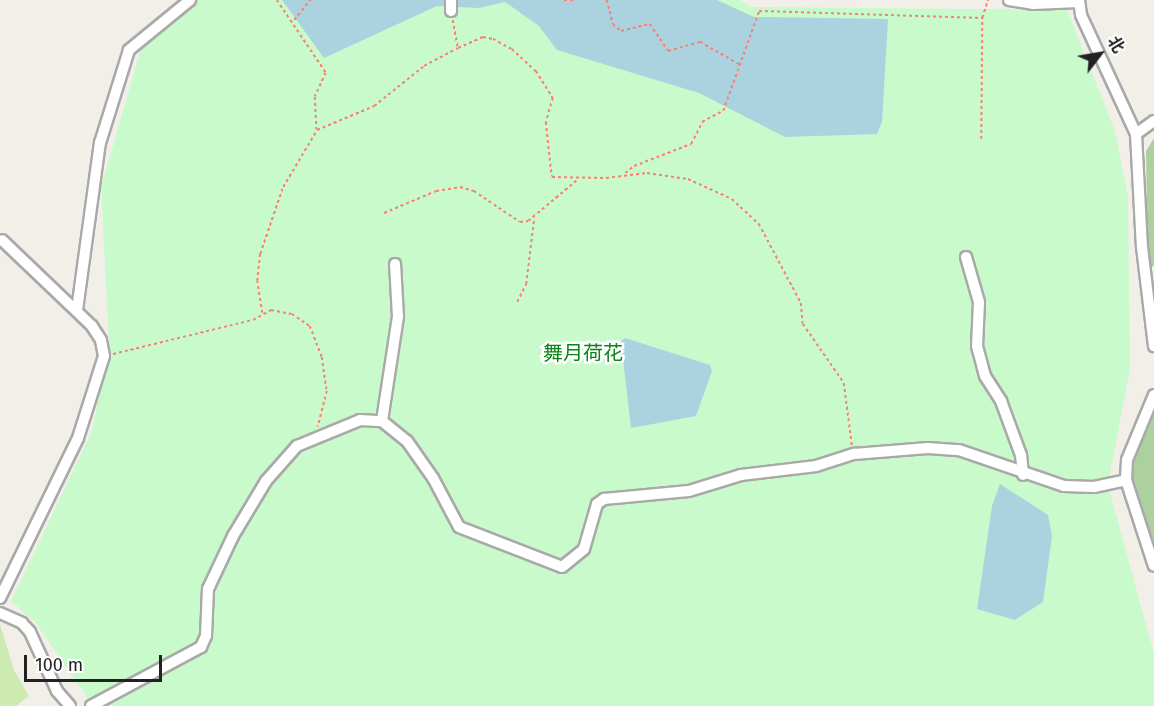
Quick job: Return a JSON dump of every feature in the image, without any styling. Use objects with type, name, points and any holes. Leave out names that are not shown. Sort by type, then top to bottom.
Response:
[{"type":"street","points":[[77,310],[100,143],[129,50],[190,0]]},
{"type":"street","points":[[1009,0],[1033,4],[1079,1],[1136,134],[1142,248],[1154,346]]},
{"type":"street","points":[[1136,134],[1154,121]]},
{"type":"street","points":[[0,598],[78,438],[104,356],[101,340],[77,310],[2,240]]},
{"type":"street","points":[[966,257],[979,302],[977,346],[986,376],[1001,401],[1021,455],[1023,475]]},
{"type":"street","points":[[382,421],[398,317],[395,264]]},
{"type":"street","points":[[1154,395],[1127,460],[1126,480],[1154,566]]},
{"type":"street","points":[[91,706],[201,647],[206,636],[208,589],[232,536],[281,459],[314,436],[360,420],[382,421],[407,441],[434,478],[459,528],[562,567],[584,549],[597,504],[604,499],[689,491],[741,475],[816,466],[854,454],[928,448],[960,450],[1023,475],[1084,487],[1126,480]]},
{"type":"street","points":[[0,614],[22,623],[30,632],[57,691],[70,706]]},
{"type":"path","points":[[262,313],[257,280],[260,254],[283,187],[317,130],[315,97],[326,73],[277,0]]},
{"type":"path","points":[[293,21],[310,0]]},
{"type":"path","points":[[564,0],[576,0]]},
{"type":"path","points":[[607,0],[613,24],[621,32],[650,24],[668,51],[700,42],[740,64]]},
{"type":"path","points":[[981,139],[982,18],[988,0]]},
{"type":"path","points":[[451,5],[458,48]]},
{"type":"path","points":[[624,175],[634,166],[691,144],[702,122],[723,111],[759,10],[982,18]]},
{"type":"path","points":[[317,130],[374,106],[424,66],[458,48],[483,38],[493,39],[512,49],[536,71],[553,98],[546,122],[552,177],[578,179],[624,175],[688,179],[710,187],[732,200],[759,224],[801,303],[803,324],[844,383],[847,423],[854,454]]},
{"type":"path","points":[[384,213],[436,191],[460,187],[474,191],[520,222],[534,217],[545,203],[578,179]]},
{"type":"path","points":[[517,302],[528,276],[534,217]]},
{"type":"path","points":[[104,356],[253,320],[271,310],[292,314],[310,326],[315,335],[327,391],[314,436]]},
{"type":"green space","name":"舞月荷花","points":[[192,0],[740,0],[751,7],[1067,10],[1115,131],[1128,197],[1130,368],[1108,485],[1154,654],[1154,706],[93,706],[35,622],[11,601],[92,431],[109,342],[101,187],[142,45]]},
{"type":"green space","points":[[1154,138],[1154,266],[1148,267],[1146,151]]},
{"type":"green space","points":[[1154,412],[1154,543],[1129,480],[1131,460]]},
{"type":"green space","points":[[0,624],[14,670],[29,696],[16,706],[0,706]]},
{"type":"water","points":[[282,0],[717,0],[754,17],[888,19],[882,122],[877,134],[785,137],[699,93],[557,50],[539,26],[505,2],[479,8],[437,6],[324,58]]},
{"type":"water","points":[[625,338],[710,365],[712,371],[696,416],[631,428],[621,341]]},
{"type":"water","points":[[1000,484],[1048,515],[1052,536],[1043,602],[1015,620],[977,609],[992,506]]}]
